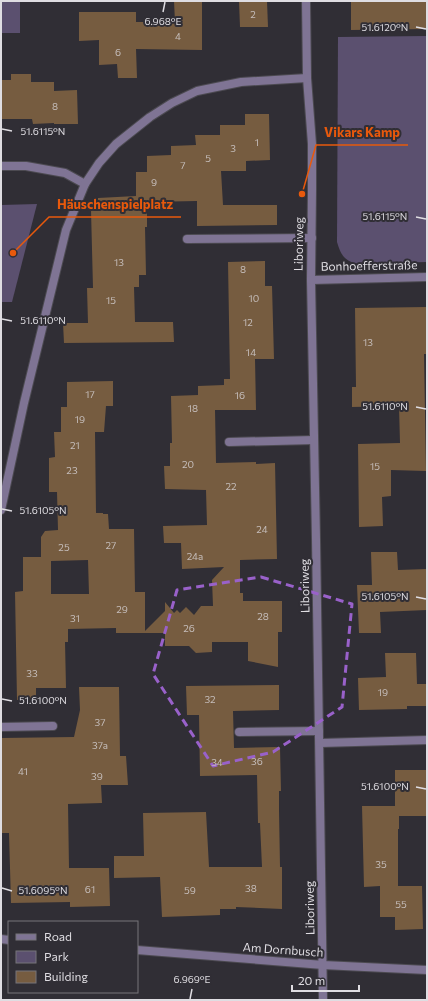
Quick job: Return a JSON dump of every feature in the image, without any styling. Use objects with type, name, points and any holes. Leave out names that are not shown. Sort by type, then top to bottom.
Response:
[{"type":"street","name":"Liboriweg","points":[[306,1],[307,78],[312,144],[311,280],[324,1000]]},
{"type":"street","points":[[1,510],[24,402],[66,230],[85,184],[99,163],[116,144],[150,117],[172,103],[197,91],[241,82],[307,78]]},
{"type":"street","points":[[1,166],[26,166],[65,173],[85,184]]},
{"type":"street","points":[[187,239],[312,238]]},
{"type":"street","name":"Bonhoefferstraße","points":[[311,280],[427,277]]},
{"type":"street","points":[[229,442],[314,440]]},
{"type":"street","points":[[1,727],[53,726]]},
{"type":"street","points":[[239,732],[319,731]]},
{"type":"street","points":[[320,743],[427,740]]},
{"type":"street","name":"Am Dornbusch","points":[[138,950],[323,965],[427,970]]},
{"type":"highlighted area","points":[[261,577],[352,604],[342,707],[273,752],[213,766],[153,674],[177,590]]},
{"type":"green space","points":[[1,1],[20,1],[20,33],[1,33]]},
{"type":"green space","points":[[427,36],[427,262],[356,264],[343,256],[337,242],[338,37]]},
{"type":"green space","points":[[37,204],[12,302],[1,302],[1,205]]},
{"type":"building","points":[[174,1],[202,1],[202,50],[136,49],[137,78],[118,78],[117,64],[99,65],[99,40],[79,41],[79,12],[136,12],[136,22],[175,22]]},
{"type":"building","points":[[239,1],[267,1],[268,27],[240,27]]},
{"type":"building","points":[[351,1],[427,1],[427,29],[351,30]]},
{"type":"building","points":[[11,74],[31,74],[31,82],[54,82],[54,91],[77,90],[78,124],[33,124],[32,119],[1,119],[1,80],[11,80]]},
{"type":"building","points":[[245,114],[269,114],[270,160],[246,161],[246,171],[221,171],[223,205],[277,205],[277,225],[197,226],[197,201],[147,202],[147,227],[145,227],[146,275],[139,275],[139,287],[134,287],[135,322],[173,322],[174,342],[64,343],[63,323],[88,323],[87,288],[93,288],[91,210],[98,198],[136,196],[136,172],[147,172],[147,156],[171,155],[171,146],[196,145],[195,135],[220,135],[220,125],[245,125]]},
{"type":"building","points":[[265,261],[265,286],[272,286],[274,359],[255,359],[256,410],[215,410],[216,463],[275,463],[277,559],[240,560],[240,593],[243,593],[243,601],[282,601],[282,632],[278,632],[278,667],[248,661],[248,642],[212,642],[212,652],[196,653],[189,646],[165,646],[165,633],[116,633],[116,628],[68,629],[68,642],[65,642],[66,688],[36,688],[36,699],[17,700],[15,592],[23,591],[23,557],[41,557],[41,537],[45,531],[58,530],[57,492],[49,492],[49,458],[55,457],[54,432],[61,432],[61,407],[67,407],[67,382],[113,381],[113,406],[106,406],[104,432],[95,432],[96,513],[108,514],[109,529],[134,529],[135,592],[145,592],[145,631],[165,611],[165,602],[174,613],[177,610],[180,613],[186,607],[194,615],[201,606],[213,606],[212,580],[224,567],[182,569],[181,543],[164,543],[163,526],[207,525],[206,490],[165,489],[164,466],[170,466],[170,443],[172,443],[171,396],[198,395],[198,386],[224,385],[224,379],[230,379],[228,262]],"holes":[[[88,560],[89,594],[51,594],[51,561]]]},
{"type":"building","points":[[427,307],[427,354],[424,354],[426,471],[391,470],[391,496],[382,497],[383,526],[359,527],[358,444],[400,443],[399,406],[352,407],[352,387],[356,387],[355,308]]},
{"type":"building","points":[[371,552],[397,552],[398,570],[427,569],[427,610],[380,612],[381,633],[359,633],[357,585],[372,585]]},
{"type":"building","points":[[385,653],[416,653],[417,684],[427,684],[427,706],[407,706],[407,709],[359,710],[358,678],[386,677]]},
{"type":"building","points":[[279,685],[279,710],[233,711],[234,748],[280,747],[281,791],[279,791],[279,810],[280,867],[282,867],[282,909],[236,907],[236,909],[220,909],[220,915],[162,917],[160,877],[114,878],[114,856],[144,856],[143,813],[206,812],[209,867],[262,867],[260,823],[258,823],[257,775],[200,776],[199,715],[187,715],[186,686]]},
{"type":"building","points":[[79,687],[119,687],[120,756],[126,756],[128,785],[101,785],[102,803],[68,804],[69,868],[109,868],[110,906],[70,907],[70,902],[11,903],[9,833],[1,833],[1,738],[74,737],[80,710]]},
{"type":"building","points":[[395,770],[427,770],[427,816],[399,816],[398,829],[398,886],[422,886],[423,929],[395,930],[395,917],[380,917],[380,886],[364,887],[362,806],[395,806]]},
{"type":"place","name":"Vikars Kamp","points":[[302,194]]},
{"type":"place","name":"Häuschenspielplatz","points":[[13,253]]}]
